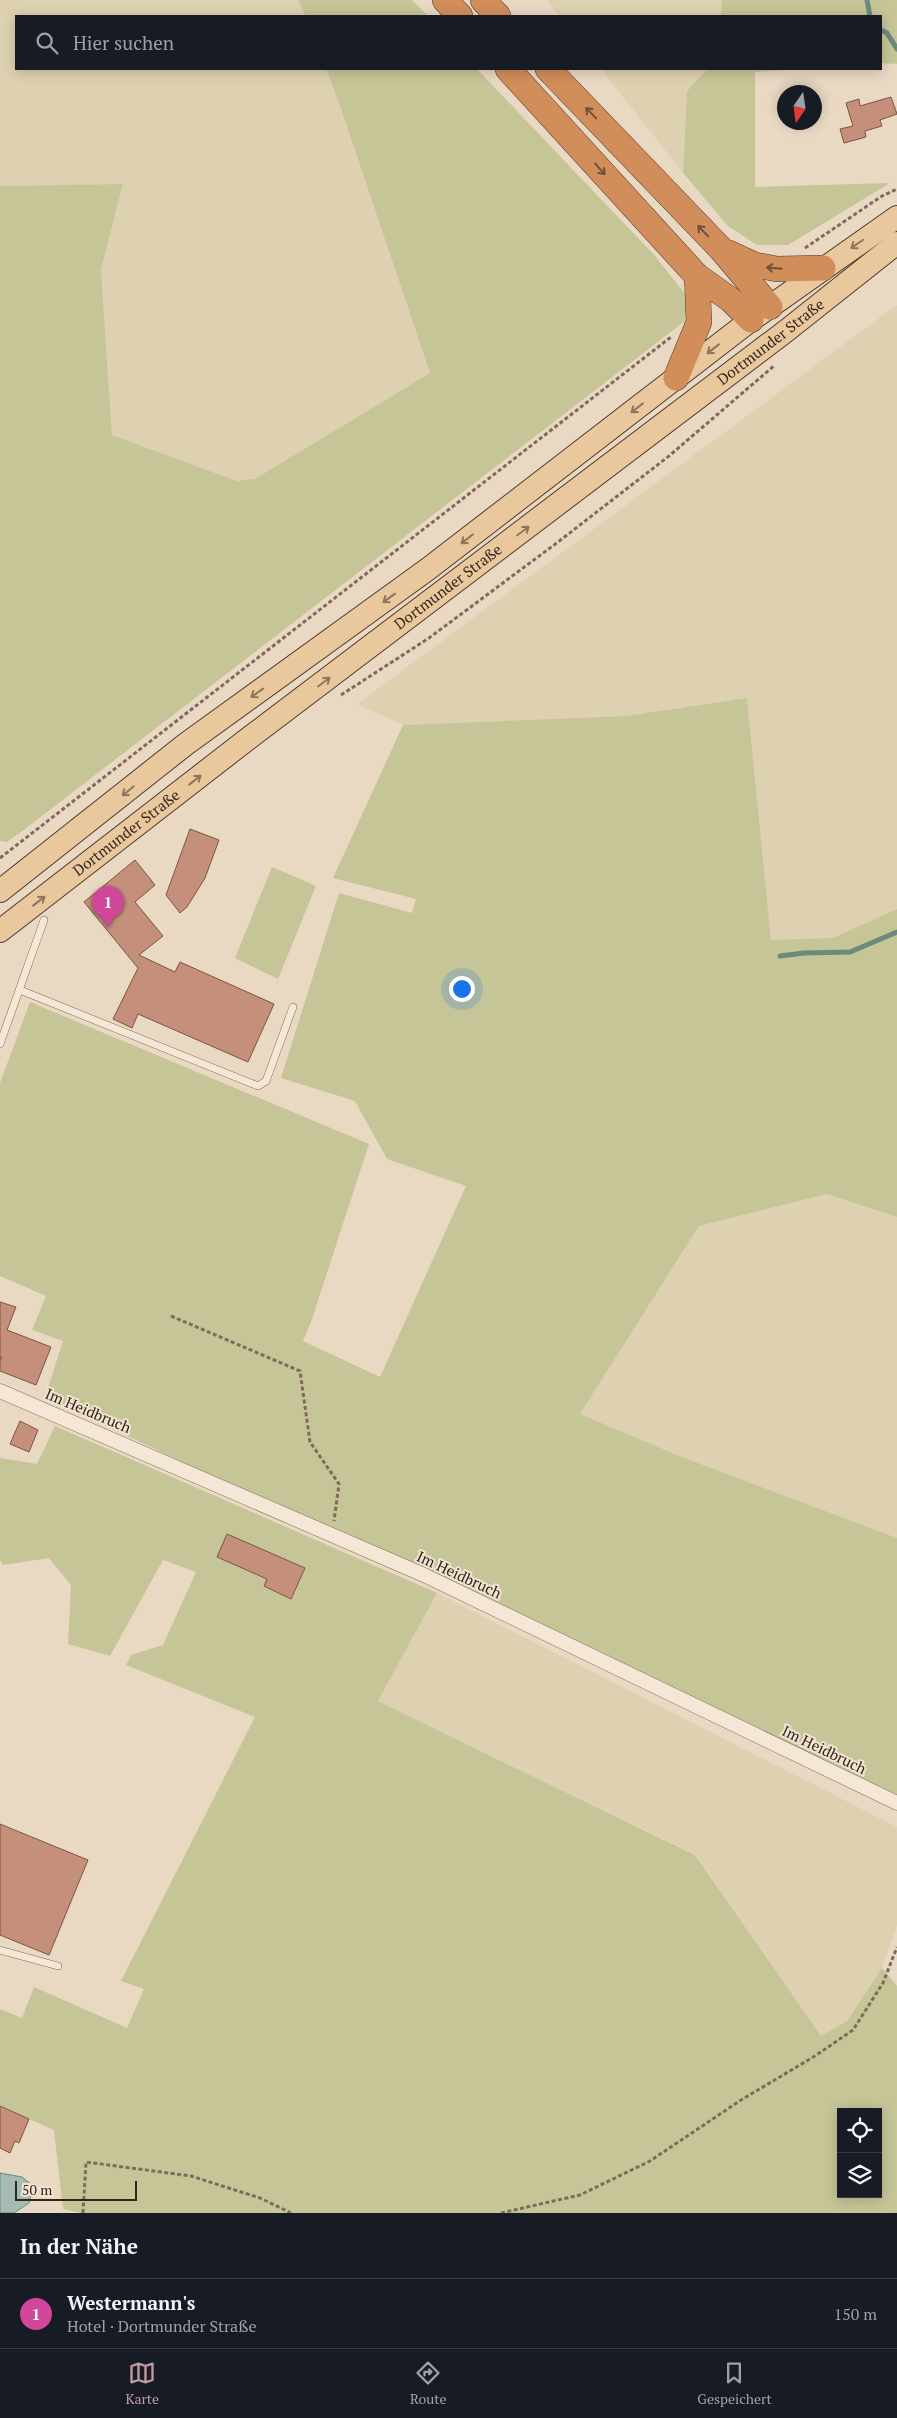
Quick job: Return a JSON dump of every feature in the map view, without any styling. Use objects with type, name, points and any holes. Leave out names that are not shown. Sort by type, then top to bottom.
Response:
[{"type":"highway","points":[[445,0],[459,15]]},
{"type":"highway","points":[[483,0],[497,15]]},
{"type":"highway","points":[[509,70],[697,276],[731,300],[769,322]]},
{"type":"highway","points":[[549,70],[721,250],[769,322]]},
{"type":"highway","points":[[721,250],[755,265],[777,269],[823,268]]},
{"type":"highway","points":[[676,378],[698,324],[700,310],[697,276]]},
{"type":"main road","name":"Dortmunder Straße","points":[[0,931],[761,350],[769,322],[823,268],[897,217]]},
{"type":"main road","name":"Dortmunder Straße","points":[[0,891],[186,744],[428,569],[676,378],[897,243]]},
{"type":"street","name":"Im Heidbruch","points":[[0,1391],[332,1534],[433,1580],[897,1803]]},
{"type":"lane","points":[[0,1044],[44,920]]},
{"type":"lane","points":[[20,990],[258,1086],[266,1081],[293,1007]]},
{"type":"lane","points":[[0,1950],[58,1966]]},
{"type":"path","points":[[798,251],[882,196],[897,189]]},
{"type":"path","points":[[0,858],[652,352],[690,323],[698,324]]},
{"type":"path","points":[[339,696],[430,638],[558,542],[669,456],[782,359]]},
{"type":"path","points":[[171,1316],[300,1371],[310,1442],[339,1484],[332,1534]]},
{"type":"path","points":[[501,2213],[580,2195],[650,2161],[741,2100],[815,2056],[853,2030],[883,1982],[897,1947]]},
{"type":"path","points":[[83,2213],[86,2162],[191,2176],[260,2198],[291,2213]]},
{"type":"shaded area","points":[[0,0],[298,0],[305,15],[15,15],[15,70],[326,70],[430,373],[255,480],[237,481],[112,435],[101,270],[123,184],[0,186]]},
{"type":"shaded area","points":[[547,0],[722,0],[721,15],[558,15]]},
{"type":"shaded area","points":[[602,70],[706,70],[687,91],[683,173]]},
{"type":"shaded area","points":[[897,305],[897,910],[837,938],[771,940],[747,698],[626,716],[403,725],[357,704]]},
{"type":"shaded area","points":[[827,1194],[897,1217],[897,1538],[682,1457],[580,1414],[699,1226]]},
{"type":"shaded area","points":[[437,1593],[897,1827],[897,1925],[882,1968],[847,2021],[821,2037],[695,1854],[378,1701]]},
{"type":"shaded area","points":[[0,2173],[22,2177],[33,2186],[29,2203],[14,2213],[0,2213]]},
{"type":"green space","points":[[298,0],[412,0],[427,15],[305,15]]},
{"type":"green space","points":[[722,0],[897,0],[897,64],[882,63],[882,15],[721,15]]},
{"type":"green space","points":[[326,70],[478,70],[655,256],[689,299],[685,321],[25,829],[7,842],[0,841],[0,186],[123,184],[101,270],[112,435],[237,481],[255,479],[430,373]]},
{"type":"green space","points":[[706,70],[780,70],[755,72],[755,187],[890,183],[788,245],[757,245],[728,226],[683,173],[687,91]]},
{"type":"green space","points":[[747,698],[771,940],[833,938],[897,909],[897,1217],[827,1194],[699,1226],[580,1414],[682,1457],[897,1538],[897,1800],[45,1397],[63,1341],[32,1330],[46,1296],[0,1276],[0,1083],[30,1002],[369,1144],[311,1322],[303,1341],[380,1377],[466,1186],[387,1159],[355,1101],[281,1078],[339,893],[412,913],[416,899],[333,878],[403,725],[626,716]]},
{"type":"green space","points":[[272,867],[316,886],[278,979],[235,958]]},
{"type":"green space","points":[[55,1426],[437,1593],[378,1701],[695,1855],[821,2036],[847,2021],[882,1968],[897,1986],[897,2213],[80,2213],[63,2209],[54,2130],[0,2106],[0,2009],[22,2018],[34,1987],[127,2028],[144,1989],[121,1981],[255,1717],[126,1665],[131,1655],[163,1645],[196,1572],[163,1560],[110,1656],[68,1644],[71,1585],[49,1558],[3,1565],[0,1560],[0,1458],[37,1464]]},
{"type":"building","points":[[891,97],[897,114],[880,120],[882,126],[865,131],[866,137],[844,143],[840,129],[853,126],[846,103],[859,99],[860,106]]},
{"type":"building","points":[[190,829],[219,840],[205,878],[187,907],[180,913],[166,895]]},
{"type":"building","points":[[135,860],[155,885],[135,902],[163,936],[139,955],[175,972],[180,962],[274,1004],[248,1062],[138,1014],[132,1028],[113,1019],[138,968],[84,902]]},
{"type":"building","points":[[0,1302],[16,1307],[7,1330],[51,1347],[36,1385],[0,1371]]},
{"type":"building","points":[[20,1421],[38,1430],[29,1452],[10,1444]]},
{"type":"building","points":[[227,1534],[305,1568],[291,1599],[264,1586],[267,1579],[217,1557]]},
{"type":"building","points":[[0,1824],[88,1860],[49,1955],[0,1935]]},
{"type":"building","points":[[0,2106],[29,2119],[19,2143],[15,2141],[10,2153],[0,2148]]},
{"type":"waterway","points":[[867,0],[870,15]]},
{"type":"waterway","points":[[882,30],[887,33],[897,49]]},
{"type":"waterway","points":[[780,956],[804,953],[850,952],[897,932]]},
{"type":"place","name":"Westermann's","points":[[108,927]]}]
